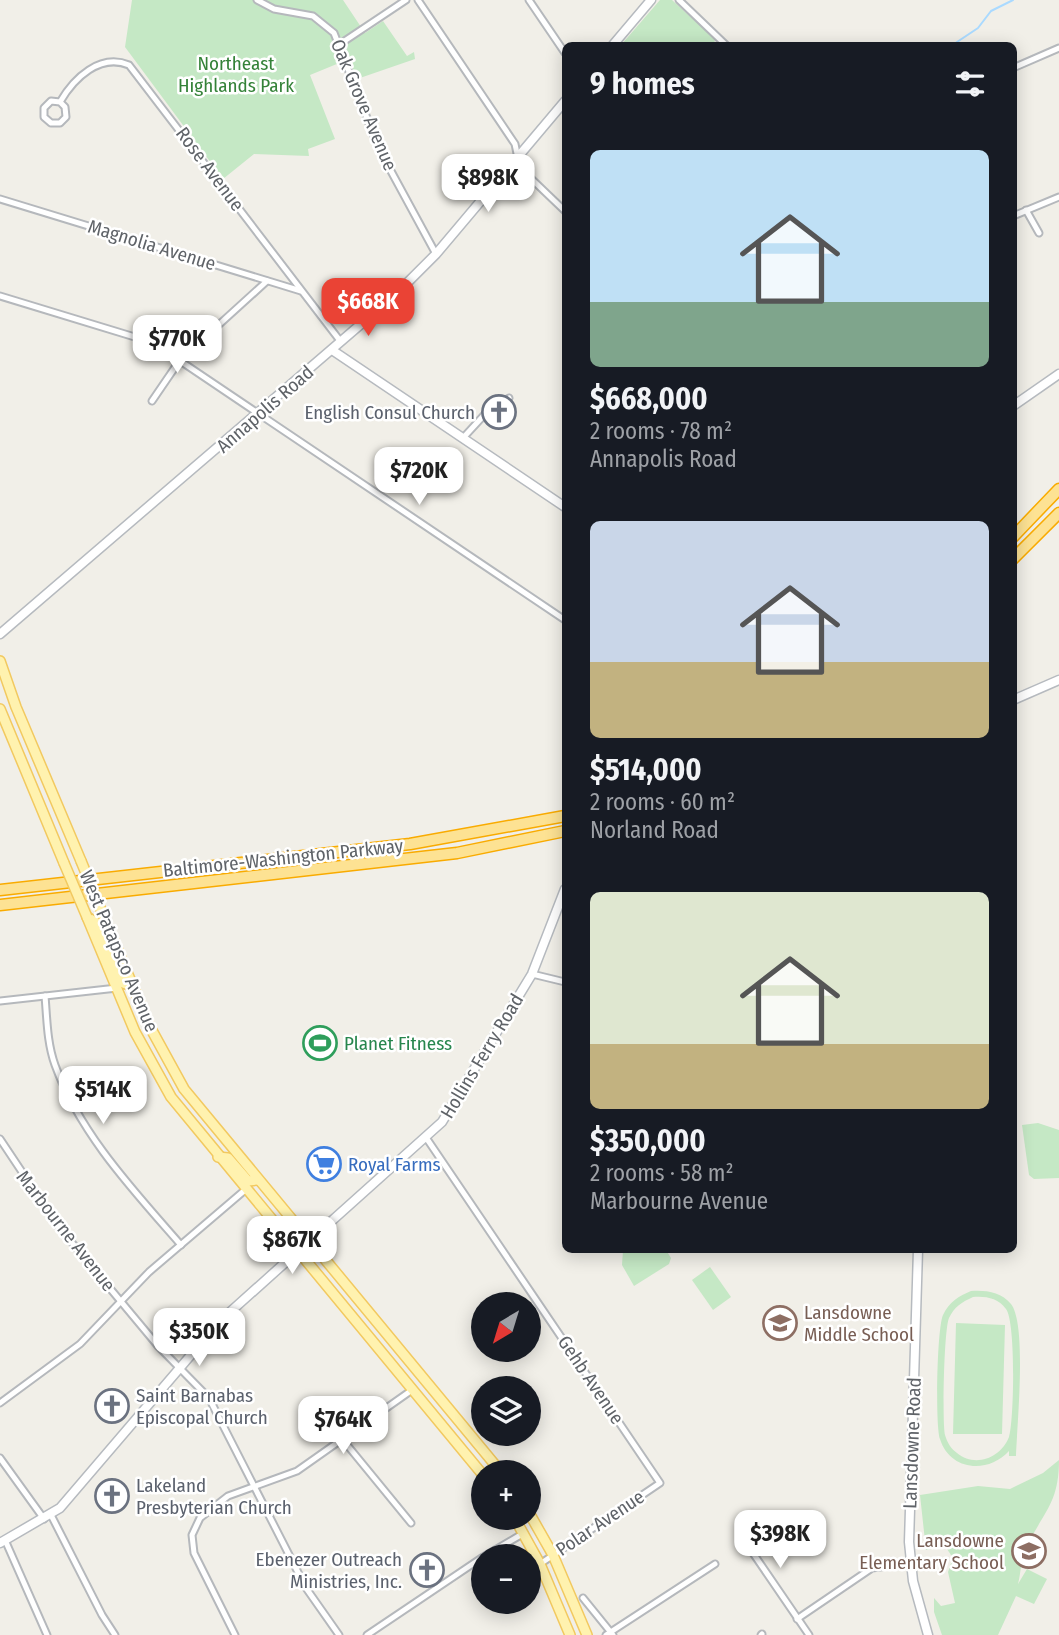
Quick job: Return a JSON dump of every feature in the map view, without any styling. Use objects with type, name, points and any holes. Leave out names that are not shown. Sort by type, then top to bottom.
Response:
[{"type":"highway","points":[[1017,533],[1059,489]]},
{"type":"highway","points":[[1017,555],[1059,513]]},
{"type":"highway","name":"Baltimore-Washington Parkway","points":[[0,890],[410,844],[562,817]]},
{"type":"highway","name":"Baltimore-Washington Parkway","points":[[0,905],[457,853],[562,832]]},
{"type":"main road","name":"West Patapsco Avenue","points":[[0,661],[16,707],[132,986],[150,1027],[184,1089],[491,1460]]},
{"type":"main road","name":"West Patapsco Avenue","points":[[0,709],[151,1066],[218,1157],[471,1461]]},
{"type":"main road","points":[[87,917],[97,923],[123,983],[132,986]]},
{"type":"main road","points":[[218,1157],[228,1158],[248,1181],[257,1180]]},
{"type":"main road","points":[[522,1530],[530,1544]]},
{"type":"main road","points":[[539,1530],[553,1555],[587,1635]]},
{"type":"main road","points":[[541,1566],[570,1635]]},
{"type":"street","name":"Oak Grove Avenue","points":[[257,0],[274,9],[313,16],[334,33],[371,131],[436,254]]},
{"type":"street","points":[[340,44],[406,0]]},
{"type":"street","points":[[418,0],[515,144],[520,168],[562,208]]},
{"type":"street","points":[[529,0],[562,49]]},
{"type":"street","points":[[615,42],[641,4],[651,0]]},
{"type":"street","points":[[679,0],[720,42]]},
{"type":"street","points":[[1017,66],[1059,48]]},
{"type":"street","name":"Rose Avenue","points":[[60,102],[74,82],[100,63],[113,61],[129,65],[341,342]]},
{"type":"street","name":"Rose Avenue","points":[[51,101],[60,102],[65,107],[66,117],[60,123],[51,123],[44,117],[44,108],[51,101]]},
{"type":"street","name":"Annapolis Road","points":[[0,634],[258,416],[396,295],[436,254],[562,105]]},
{"type":"street","points":[[1017,214],[1059,197]]},
{"type":"street","name":"Magnolia Avenue","points":[[0,199],[303,292]]},
{"type":"street","points":[[1026,210],[1039,233]]},
{"type":"street","points":[[152,401],[180,360],[267,281]]},
{"type":"street","points":[[0,296],[150,343],[180,360],[258,416],[562,618]]},
{"type":"street","points":[[332,350],[562,505]]},
{"type":"street","points":[[1017,403],[1059,374]]},
{"type":"street","points":[[463,438],[486,413],[509,398]]},
{"type":"street","points":[[1017,698],[1059,680]]},
{"type":"street","name":"Hollins Ferry Road","points":[[3,1542],[48,1517],[220,1321],[427,1139],[456,1101],[532,974],[562,898]]},
{"type":"street","points":[[532,974],[562,981]]},
{"type":"street","points":[[0,1000],[117,988]]},
{"type":"street","points":[[45,996],[54,1063],[76,1107],[107,1157],[181,1245]]},
{"type":"street","name":"Marbourne Avenue","points":[[0,1139],[38,1200],[121,1301],[209,1398],[306,1588],[340,1635]]},
{"type":"street","name":"Gehb Avenue","points":[[427,1139],[660,1483]]},
{"type":"street","points":[[0,1403],[65,1357],[181,1245],[245,1190]]},
{"type":"street","name":"Lansdowne Road","points":[[918,1253],[911,1563],[928,1635]]},
{"type":"street","points":[[235,1635],[194,1553],[192,1535],[200,1518],[216,1503],[298,1471],[412,1390]]},
{"type":"street","points":[[343,1440],[411,1523]]},
{"type":"street","points":[[0,1458],[48,1517],[102,1615],[116,1635]]},
{"type":"street","name":"Polar Avenue","points":[[541,1563],[660,1483]]},
{"type":"street","points":[[506,1544],[524,1533]]},
{"type":"street","points":[[741,1536],[809,1635]]},
{"type":"street","points":[[3,1542],[47,1635]]},
{"type":"street","points":[[797,1619],[872,1568],[911,1563]]},
{"type":"street","points":[[583,1598],[610,1634],[715,1564]]},
{"type":"street","points":[[367,1635],[471,1566]]},
{"type":"green space","name":"Northeast Highlands Park","points":[[132,0],[343,0],[365,33],[383,21],[407,56],[414,52],[415,59],[357,79],[349,59],[310,75],[335,139],[308,149],[309,156],[254,154],[223,179],[125,47]]},
{"type":"green space","points":[[660,0],[672,0],[715,39],[714,42],[624,42]]},
{"type":"green space","points":[[1038,1123],[1059,1130],[1059,1178],[1034,1179],[1029,1175],[1022,1125]]},
{"type":"green space","points":[[623,1253],[668,1253],[671,1258],[669,1264],[634,1286],[622,1265]]},
{"type":"green space","points":[[710,1267],[731,1297],[713,1310],[692,1280]]},
{"type":"green space","points":[[971,1291],[998,1294],[1007,1300],[1016,1315],[1019,1332],[1016,1456],[1009,1456],[1009,1451],[981,1466],[970,1466],[952,1458],[945,1450],[938,1430],[937,1377],[941,1323],[948,1306]],"holes":[[[973,1297],[987,1297],[1006,1309],[1011,1332],[1013,1372],[1009,1437],[994,1455],[979,1460],[964,1457],[948,1443],[944,1413],[947,1326],[953,1311]]]},
{"type":"green space","points":[[956,1323],[1005,1325],[1002,1434],[953,1434]]},
{"type":"green space","points":[[1059,1460],[1053,1497],[1022,1560],[1018,1584],[1027,1569],[1047,1579],[1034,1604],[1016,1596],[998,1635],[942,1635],[934,1612],[934,1598],[941,1606],[955,1603],[948,1572],[953,1558],[945,1546],[926,1550],[920,1495],[978,1486],[1010,1489],[1043,1473]]},
{"type":"waterway","points":[[957,42],[978,28],[991,11],[1013,0]]},
{"type":"place","name":"English Consul Church","points":[[499,412]]},
{"type":"place","name":"Planet Fitness","points":[[320,1043]]},
{"type":"place","name":"Royal Farms","points":[[324,1164]]},
{"type":"place","name":"Lansdowne Middle School","points":[[780,1323]]},
{"type":"place","name":"Saint Barnabas Episcopal Church","points":[[112,1406]]},
{"type":"place","name":"Lakeland Presbyterian Church","points":[[112,1496]]},
{"type":"place","name":"Lansdowne Elementary School","points":[[1029,1551]]},
{"type":"place","name":"Ebenezer Outreach Ministries, Inc.","points":[[427,1570]]}]
